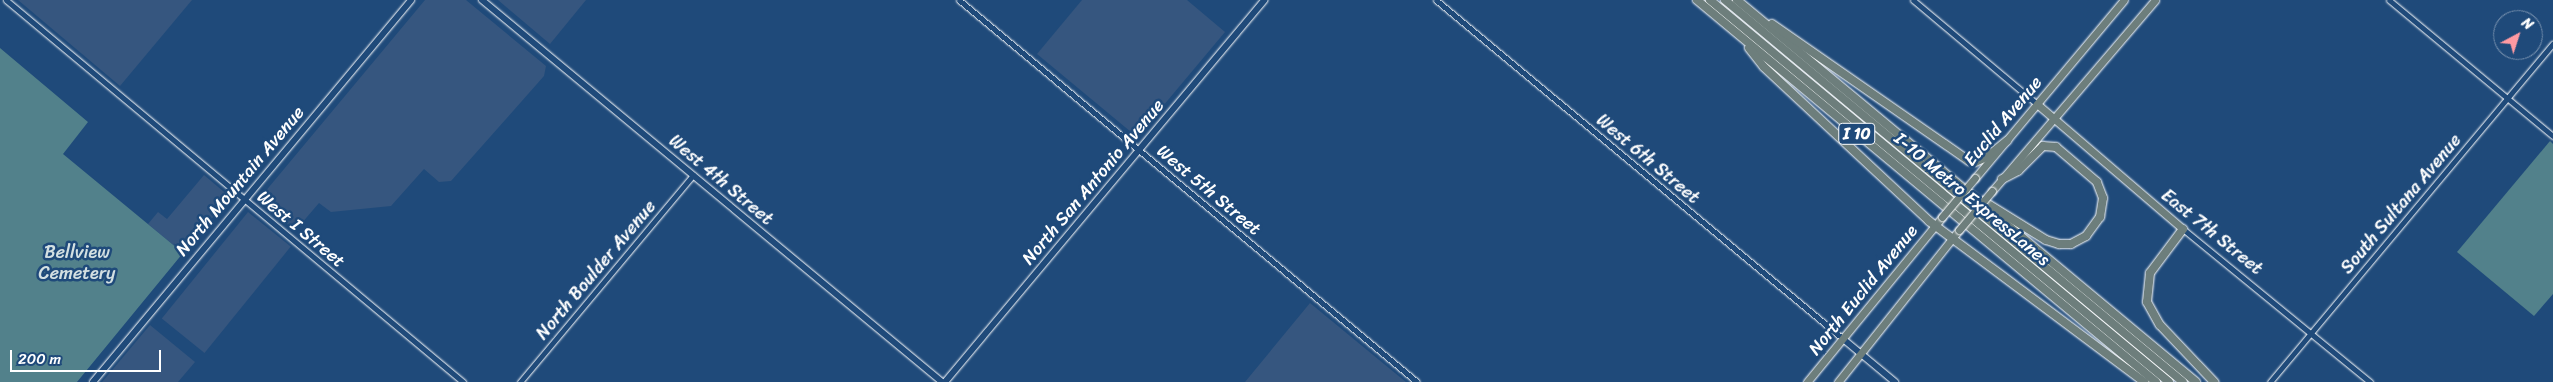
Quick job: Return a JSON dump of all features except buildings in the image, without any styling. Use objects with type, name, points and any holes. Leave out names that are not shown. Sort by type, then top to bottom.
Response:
[{"type":"highway","name":"I 10","points":[[1697,0],[2156,382]]},
{"type":"highway","name":"I-10 Metro ExpressLanes","points":[[1710,0],[2169,382]]},
{"type":"highway","name":"I-10 Metro ExpressLanes","points":[[1725,0],[2183,382]]},
{"type":"highway","name":"I 10","points":[[1739,2],[2196,382]]},
{"type":"highway","points":[[1739,2],[1969,161],[1975,162],[1987,157],[2007,141]]},
{"type":"highway","points":[[1740,36],[1764,67],[1935,226],[2144,382]]},
{"type":"highway","points":[[1970,194],[2007,214],[2046,240],[2059,244],[2071,244],[2086,236],[2100,217],[2103,198],[2097,182],[2056,147],[2043,146],[2018,172],[2002,179]]},
{"type":"highway","points":[[2183,229],[2150,272],[2147,302],[2160,325],[2214,382]]},
{"type":"main road","name":"North Mountain Avenue","points":[[93,382],[411,0]]},
{"type":"main road","name":"West 4th Street","points":[[482,0],[944,382]]},
{"type":"main road","name":"North San Antonio Avenue","points":[[944,382],[1264,0]]},
{"type":"main road","name":"Euclid Avenue","points":[[1942,217],[2124,0]]},
{"type":"main road","name":"Euclid Avenue","points":[[1959,230],[2054,121],[2155,0]]},
{"type":"main road","name":"East 7th Street","points":[[2037,104],[2054,121],[2183,229]]},
{"type":"main road","name":"North Euclid Avenue","points":[[1807,382],[1942,217]]},
{"type":"main road","name":"North Euclid Avenue","points":[[1838,382],[1959,230]]},
{"type":"main road","points":[[1842,338],[1895,382]]},
{"type":"street","name":"West I Street","points":[[6,0],[463,382]]},
{"type":"street","name":"West 5th Street","points":[[959,0],[1417,382]]},
{"type":"street","name":"West 6th Street","points":[[1436,0],[1842,338]]},
{"type":"street","points":[[1912,0],[2037,104]]},
{"type":"street","points":[[2388,0],[2553,136]]},
{"type":"street","name":"South Sultana Avenue","points":[[2270,382],[2553,44]]},
{"type":"street","name":"North Boulder Avenue","points":[[520,382],[693,175]]},
{"type":"street","name":"East 7th Street","points":[[2183,229],[2370,382]]},
{"type":"shaded area","points":[[18,0],[192,0],[120,86]]},
{"type":"shaded area","points":[[425,0],[466,0],[546,66],[544,76],[451,181],[439,182],[424,169],[391,206],[331,212],[319,203],[295,231],[259,199]]},
{"type":"shaded area","points":[[498,0],[586,0],[550,44]]},
{"type":"shaded area","points":[[1082,0],[1187,0],[1225,32],[1137,137],[1037,54]]},
{"type":"shaded area","points":[[204,175],[230,197],[183,253],[148,224],[158,212],[167,219]]},
{"type":"shaded area","points":[[248,212],[291,247],[205,353],[162,318]]},
{"type":"shaded area","points":[[1310,303],[1384,364],[1406,382],[1245,382]]},
{"type":"shaded area","points":[[150,325],[195,362],[178,382],[102,382]]},
{"type":"green space","name":"Bellview Cemetery","points":[[0,48],[88,122],[63,154],[183,253],[77,382],[0,382]]},
{"type":"green space","points":[[2550,141],[2553,144],[2553,294],[2534,316],[2457,252]]}]
